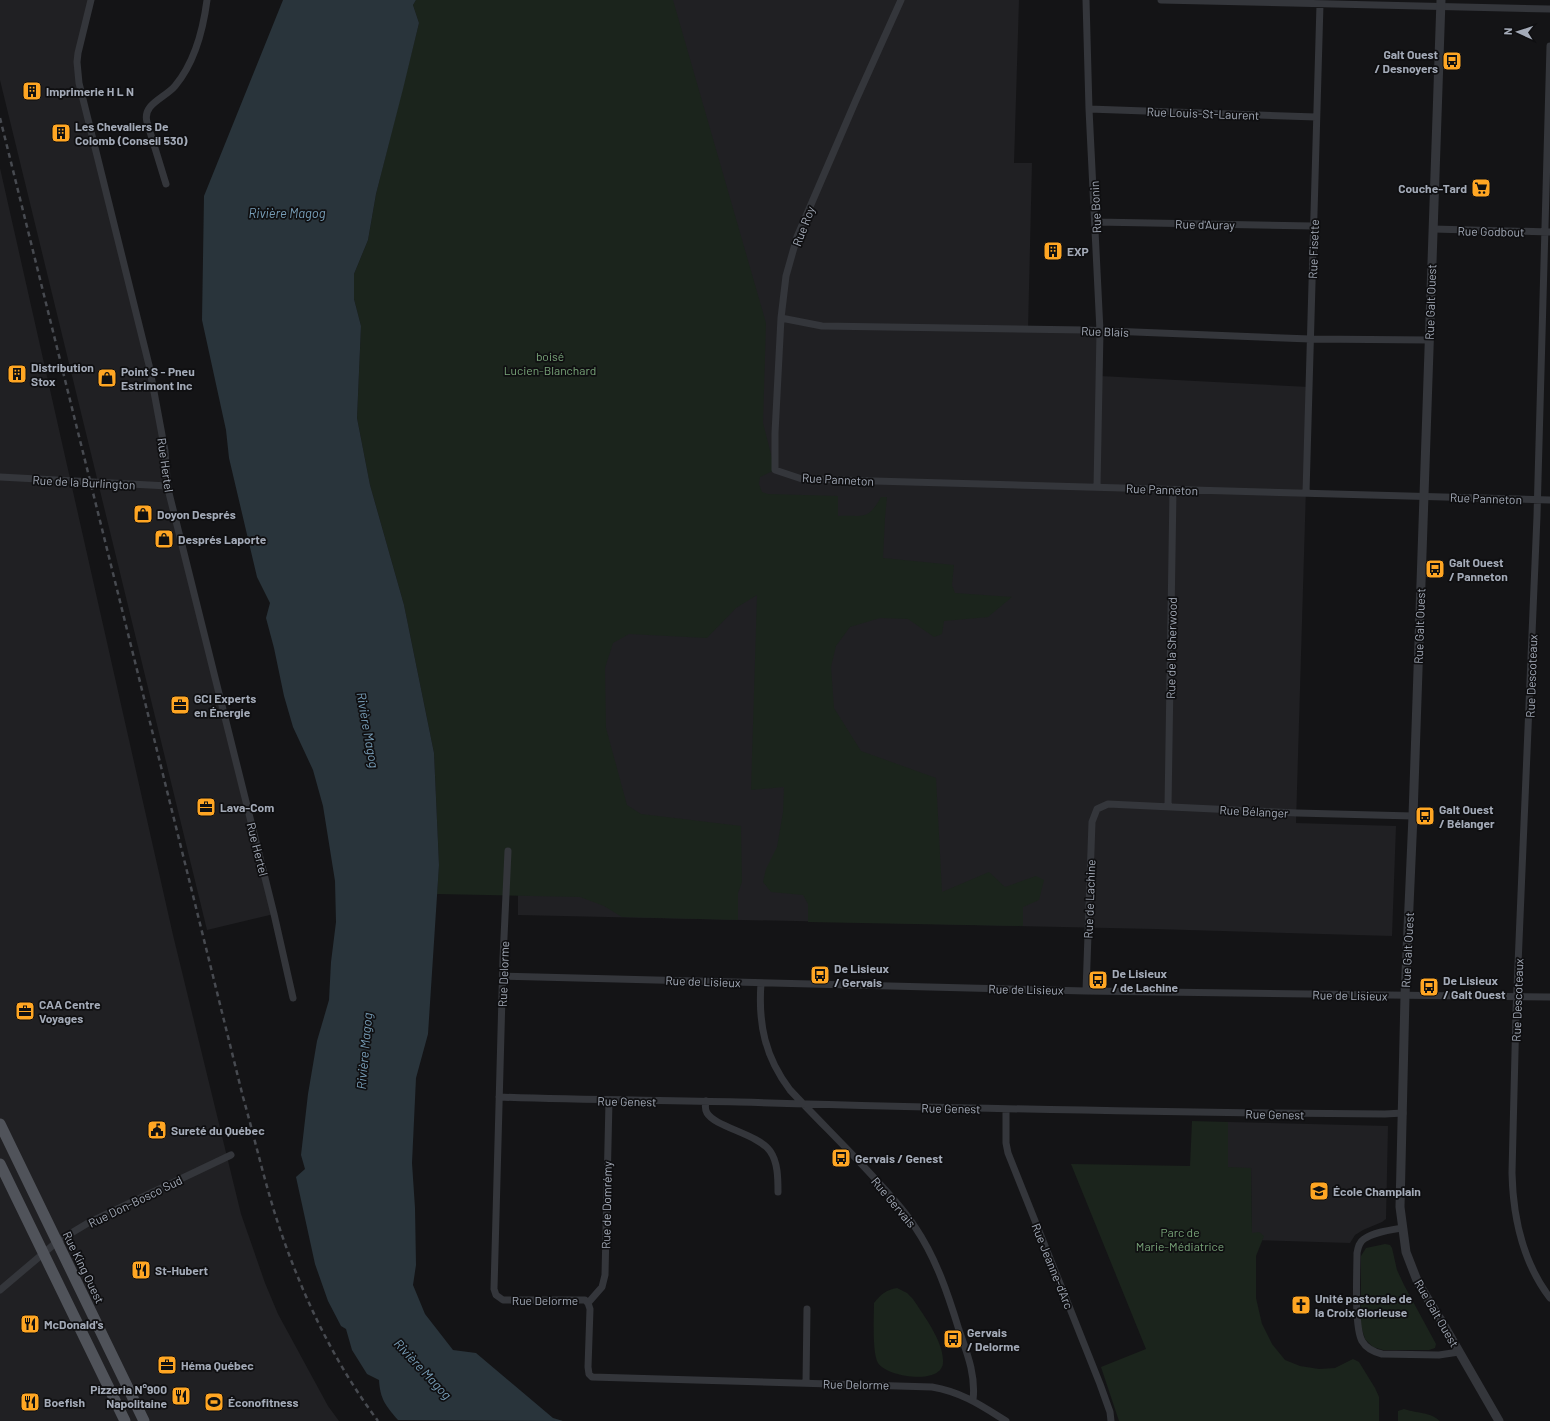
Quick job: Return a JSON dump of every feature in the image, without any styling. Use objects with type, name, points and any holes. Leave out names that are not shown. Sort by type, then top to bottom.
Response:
[{"type":"main road","name":"Rue King Ouest","points":[[0,1124],[144,1421]]},
{"type":"main road","points":[[0,1164],[125,1421]]},
{"type":"street","name":"Rue Hertel","points":[[91,0],[78,53],[77,62],[79,83],[149,365],[165,451],[168,486],[272,906],[293,998]]},
{"type":"street","points":[[166,184],[145,116],[146,111],[149,107],[169,93],[187,67],[199,41],[203,28],[207,0]]},
{"type":"street","name":"Rue Roy","points":[[775,470],[775,433],[781,318],[786,276],[797,237],[901,0]]},
{"type":"street","name":"Rue Bonin","points":[[1086,0],[1089,109],[1096,222],[1100,331],[1097,487]]},
{"type":"street","points":[[1162,0],[1320,4],[1441,3],[1550,10]]},
{"type":"street","name":"Rue Galt Ouest","points":[[1441,3],[1413,816],[1405,996],[1400,1207],[1406,1252],[1418,1283],[1499,1421]]},
{"type":"street","name":"Rue Fisette","points":[[1306,493],[1320,4]]},
{"type":"street","name":"Rue Descoteaux","points":[[1550,46],[1547,232],[1538,500],[1516,997],[1512,1193],[1515,1218],[1521,1243],[1530,1265],[1550,1298]]},
{"type":"street","name":"Rue Louis-St-Laurent","points":[[1089,109],[1316,117]]},
{"type":"street","name":"Rue d'Auray","points":[[1096,222],[1313,226]]},
{"type":"street","name":"Rue Godbout","points":[[1433,229],[1547,232]]},
{"type":"street","name":"Rue Blais","points":[[781,318],[822,326],[1100,331],[1310,339],[1429,340]]},
{"type":"street","name":"Rue Panneton","points":[[775,470],[802,479],[1550,500]]},
{"type":"street","name":"Rue de la Burlington","points":[[0,477],[168,486]]},
{"type":"street","name":"Rue de la Sherwood","points":[[1168,807],[1173,490]]},
{"type":"street","name":"Rue Bélanger","points":[[1097,809],[1108,804],[1296,813],[1413,816]]},
{"type":"street","name":"Rue de Lachine","points":[[1086,991],[1092,822],[1097,809]]},
{"type":"street","name":"Rue Delorme","points":[[508,852],[499,1097],[494,1289],[496,1295],[503,1300],[585,1300],[588,1303],[590,1315],[588,1368],[589,1374],[592,1377],[932,1387],[957,1393],[973,1400],[1006,1421]]},
{"type":"street","name":"Rue de Lisieux","points":[[503,976],[1086,991],[1550,997]]},
{"type":"street","name":"Rue Gervais","points":[[761,983],[760,996],[762,1030],[767,1048],[781,1078],[803,1104],[860,1161],[888,1192],[915,1226],[931,1254],[946,1289],[973,1374],[975,1388],[973,1400]]},
{"type":"street","name":"Rue Genest","points":[[499,1097],[1006,1110],[1264,1114],[1403,1113]]},
{"type":"street","name":"Rue de Domrémy","points":[[588,1303],[602,1287],[605,1275],[609,1101]]},
{"type":"street","points":[[706,1102],[705,1109],[711,1118],[763,1143],[770,1151],[778,1177],[778,1192]]},
{"type":"street","name":"Rue Jeanne-d'Arc","points":[[1006,1110],[1006,1143],[1008,1153],[1100,1384],[1110,1412],[1111,1421]]},
{"type":"street","name":"Rue Don-Bosco Sud","points":[[0,1290],[58,1242],[106,1214],[231,1155]]},
{"type":"street","name":"Rue Galt Ouest","points":[[1402,1228],[1363,1239],[1359,1245],[1357,1253],[1358,1326],[1362,1342],[1376,1353],[1382,1354],[1440,1355],[1459,1352]]},
{"type":"street","points":[[806,1383],[807,1309]]},
{"type":"shaded area","points":[[0,0],[91,0],[77,62],[149,365],[167,479],[274,914],[207,930],[0,80]]},
{"type":"shaded area","points":[[649,0],[1019,0],[1014,163],[1032,163],[1028,330],[1100,331],[1100,376],[1309,387],[1296,823],[1396,826],[1392,936],[1155,929],[518,915],[518,896]]},
{"type":"shaded area","points":[[0,168],[173,935],[241,1214],[265,1283],[278,1314],[328,1406],[339,1421],[0,1421]]},
{"type":"shaded area","name":"École Champlain","points":[[1228,1122],[1388,1126],[1386,1219],[1355,1235],[1350,1243],[1252,1240],[1251,1168],[1227,1168]]},
{"type":"green space","name":"boisé Lucien-Blanchard","points":[[416,0],[673,0],[766,323],[763,423],[775,470],[760,477],[759,484],[762,492],[768,494],[838,496],[838,516],[864,515],[872,510],[881,497],[887,497],[883,558],[954,565],[952,585],[955,593],[1012,597],[988,617],[944,621],[942,634],[934,637],[908,619],[880,618],[850,627],[836,646],[831,667],[834,708],[861,751],[936,778],[942,892],[989,872],[1005,887],[1036,876],[1044,880],[1039,900],[1023,907],[1023,926],[808,922],[808,904],[803,895],[771,892],[763,882],[766,869],[777,847],[783,812],[784,787],[751,790],[757,595],[736,608],[707,638],[629,634],[613,643],[605,668],[606,728],[627,805],[641,814],[741,826],[742,882],[738,893],[738,920],[622,917],[604,906],[580,897],[437,894],[439,865],[434,753],[404,605],[370,485],[357,418],[361,326],[354,299],[354,274],[368,240],[376,194],[419,23],[413,5]]},
{"type":"green space","name":"Parc de Marie-Médiatrice","points":[[1192,1121],[1228,1122],[1228,1167],[1251,1168],[1252,1233],[1259,1232],[1264,1236],[1256,1256],[1256,1298],[1262,1324],[1272,1344],[1285,1360],[1300,1366],[1319,1369],[1335,1368],[1353,1359],[1359,1362],[1379,1397],[1379,1421],[1119,1421],[1101,1367],[1146,1349],[1071,1164],[1190,1166]]},
{"type":"green space","points":[[1385,1244],[1390,1245],[1392,1248],[1397,1270],[1436,1344],[1435,1348],[1429,1350],[1383,1350],[1373,1347],[1365,1339],[1361,1326],[1361,1256],[1366,1248]]},
{"type":"green space","points":[[897,1288],[907,1293],[913,1299],[928,1321],[937,1338],[943,1362],[941,1369],[934,1374],[914,1377],[903,1375],[892,1372],[878,1363],[874,1343],[874,1303],[884,1293]]},
{"type":"green space","points":[[1404,1409],[1427,1414],[1440,1421],[1398,1421],[1398,1411]]},
{"type":"water","name":"Rivière Magog","points":[[283,0],[416,0],[413,5],[419,23],[376,194],[368,240],[354,274],[354,299],[361,326],[357,418],[370,485],[404,605],[434,753],[439,865],[428,1034],[416,1078],[412,1163],[415,1208],[416,1265],[413,1285],[425,1314],[453,1350],[476,1353],[553,1418],[563,1421],[398,1420],[384,1402],[379,1380],[367,1374],[352,1350],[346,1329],[341,1326],[328,1301],[315,1264],[296,1177],[305,1169],[301,1155],[308,1094],[317,1041],[329,1000],[331,962],[336,922],[335,881],[323,806],[313,770],[293,727],[284,696],[266,618],[270,603],[257,577],[229,458],[226,430],[202,320],[204,196]]},
{"type":"railway","points":[[0,118],[243,1097],[272,1203],[292,1262],[323,1333],[349,1378],[378,1421]]},
{"type":"place","name":"Galt Ouest / Desnoyers","points":[[1452,61]]},
{"type":"place","name":"Imprimerie H L N","points":[[32,91]]},
{"type":"place","name":"Les Chevaliers De Colomb (Conseil 530)","points":[[61,133]]},
{"type":"place","name":"Couche-Tard","points":[[1481,188]]},
{"type":"place","name":"EXP","points":[[1053,251]]},
{"type":"place","name":"Distribution Stox","points":[[17,374]]},
{"type":"place","name":"Point S - Pneu Estrimont Inc","points":[[107,378]]},
{"type":"place","name":"Doyon Després","points":[[143,514]]},
{"type":"place","name":"Després Laporte","points":[[164,539]]},
{"type":"place","name":"Galt Ouest / Panneton","points":[[1435,569]]},
{"type":"place","name":"GCI Experts en Énergie","points":[[180,705]]},
{"type":"place","name":"Lava-Com","points":[[206,807]]},
{"type":"place","name":"Galt Ouest / Bélanger","points":[[1425,816]]},
{"type":"place","name":"De Lisieux / Gervais","points":[[820,975]]},
{"type":"place","name":"De Lisieux / de Lachine","points":[[1098,980]]},
{"type":"place","name":"De Lisieux / Galt Ouest","points":[[1429,987]]},
{"type":"place","name":"CAA Centre Voyages","points":[[25,1011]]},
{"type":"place","name":"Sureté du Québec","points":[[157,1130]]},
{"type":"place","name":"Gervais / Genest","points":[[841,1158]]},
{"type":"place","name":"École Champlain","points":[[1319,1191]]},
{"type":"place","name":"St-Hubert","points":[[141,1270]]},
{"type":"place","name":"Unité pastorale de la Croix Glorieuse","points":[[1301,1305]]},
{"type":"place","name":"McDonald's","points":[[30,1324]]},
{"type":"place","name":"Gervais / Delorme","points":[[953,1339]]},
{"type":"place","name":"Héma Québec","points":[[167,1365]]},
{"type":"place","name":"Pizzeria N°900 Napolitaine","points":[[181,1396]]},
{"type":"place","name":"Boefish","points":[[30,1402]]},
{"type":"place","name":"Éconofitness","points":[[214,1402]]}]
